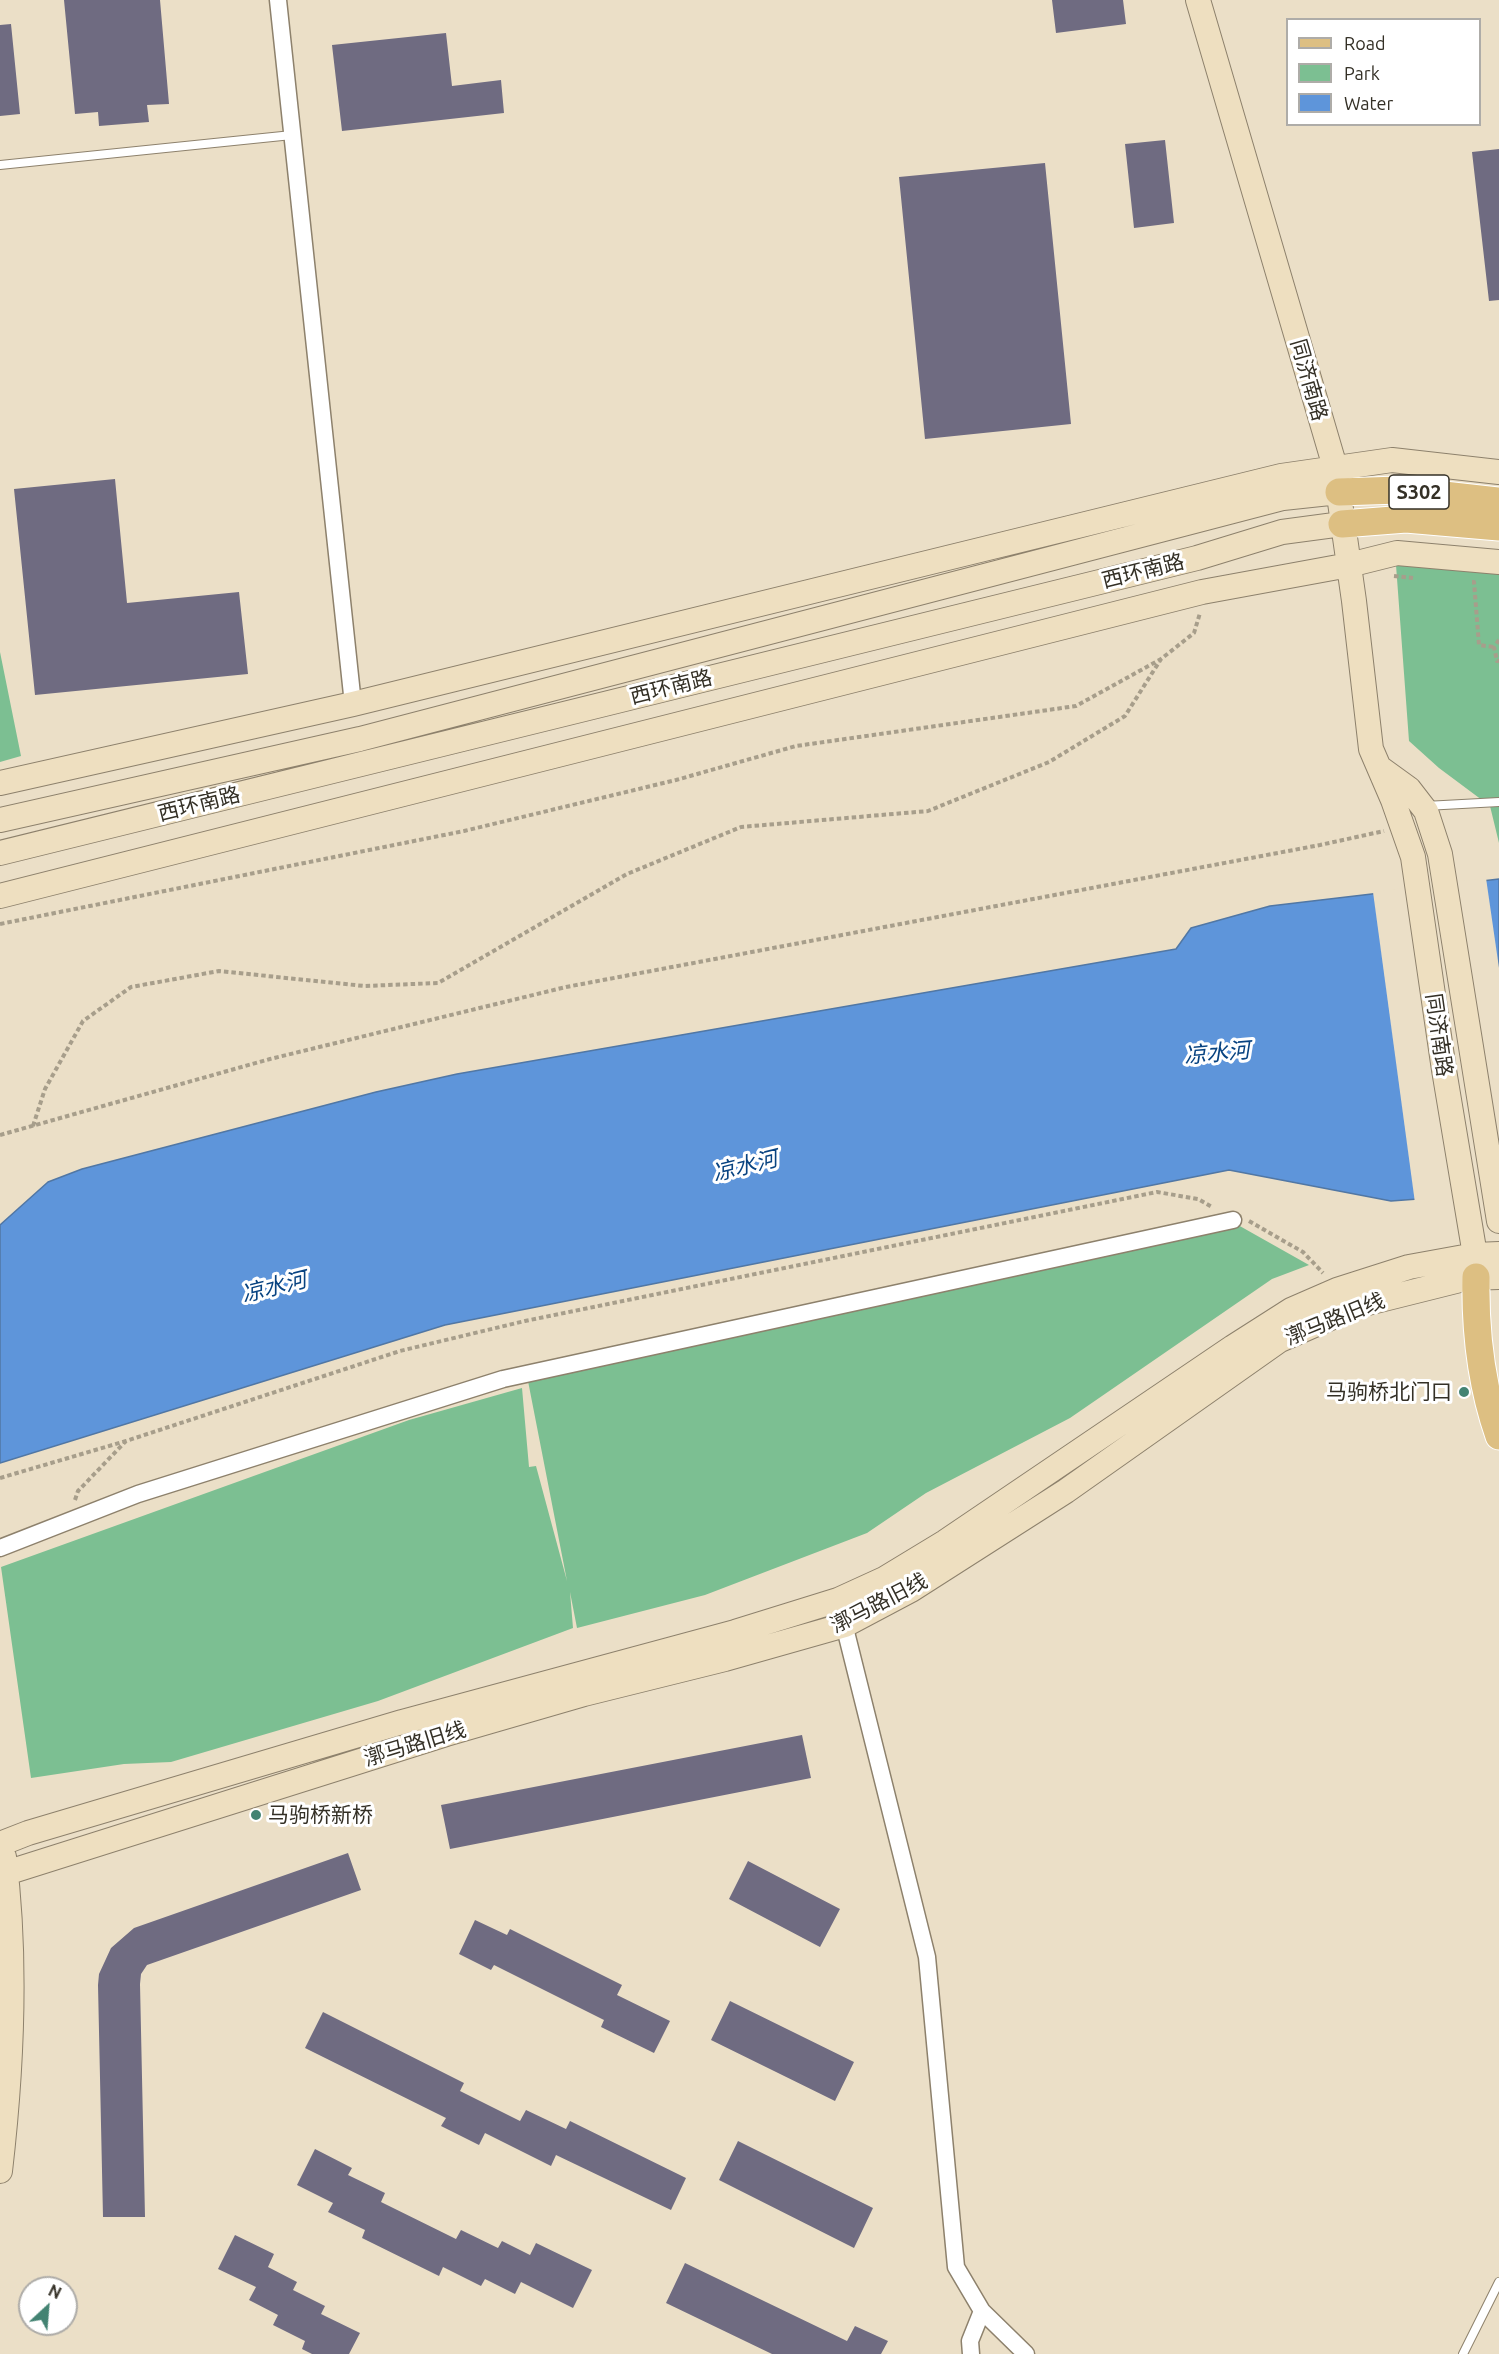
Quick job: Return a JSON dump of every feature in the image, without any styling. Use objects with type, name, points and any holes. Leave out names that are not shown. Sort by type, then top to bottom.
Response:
[{"type":"main road","name":"同济南路","points":[[1198,0],[1337,480],[1371,749],[1413,857],[1469,1227],[1483,1270]]},
{"type":"main road","points":[[0,783],[353,704],[1281,476],[1337,480],[1392,460],[1499,472]]},
{"type":"main road","name":"S302","points":[[1337,480],[1399,490],[1499,501]]},
{"type":"main road","name":"西环南路","points":[[0,820],[360,739],[1282,498],[1337,480]]},
{"type":"main road","name":"S302","points":[[1342,524],[1406,519],[1499,527]]},
{"type":"main road","name":"西环南路","points":[[0,853],[1197,558],[1282,532],[1342,524]]},
{"type":"main road","points":[[0,896],[1202,592],[1349,565],[1397,553],[1499,562]]},
{"type":"main road","points":[[621,638],[713,646]]},
{"type":"main road","points":[[107,759],[204,774]]},
{"type":"main road","name":"同济南路","points":[[1380,768],[1409,789],[1422,806],[1431,824],[1440,854],[1499,1221]]},
{"type":"main road","points":[[1499,1256],[1483,1270],[1475,1318],[1479,1352],[1499,1436]]},
{"type":"main road","name":"漷马路旧线","points":[[1,1838],[402,1722],[735,1632],[838,1600],[884,1579],[945,1542],[1291,1310],[1337,1290],[1409,1267],[1483,1270]]},
{"type":"main road","name":"漷马路旧线","points":[[3,1873],[446,1734],[584,1694],[725,1659],[844,1625],[911,1590],[1066,1491],[1280,1340],[1360,1305],[1483,1270]]},
{"type":"main road","points":[[0,2171],[10,2048],[10,1965],[1,1838]]},
{"type":"street","points":[[278,0],[353,704]]},
{"type":"street","points":[[0,1548],[138,1494],[503,1378],[1233,1220]]},
{"type":"street","points":[[838,1600],[927,1957],[956,2267],[982,2312],[1026,2354]]},
{"type":"street","points":[[971,2354],[970,2340],[982,2312]]},
{"type":"lane","points":[[0,165],[292,135]]},
{"type":"lane","points":[[1422,806],[1499,802]]},
{"type":"lane","points":[[1463,2354],[1499,2282]]},
{"type":"path","points":[[1378,557],[1387,576],[1419,578]]},
{"type":"path","points":[[1463,581],[1474,582],[1479,645],[1494,647]]},
{"type":"path","points":[[0,924],[464,831],[676,780],[796,746],[1076,706],[1161,659],[1194,633],[1204,602],[1202,592]]},
{"type":"path","points":[[1499,639],[1494,647],[1497,661],[1499,661]]},
{"type":"path","points":[[33,1126],[45,1089],[83,1021],[131,987],[219,971],[364,986],[438,983],[627,874],[741,826],[928,811],[1049,762],[1125,716],[1161,659]]},
{"type":"path","points":[[0,1135],[270,1059],[566,987],[987,909],[1403,827]]},
{"type":"path","points":[[0,1478],[133,1439],[399,1351],[537,1319],[1157,1192],[1198,1199],[1233,1220],[1246,1220],[1303,1252],[1324,1274]]},
{"type":"path","points":[[70,1521],[78,1491],[126,1441],[133,1439]]},
{"type":"green space","points":[[1499,557],[1499,843],[1490,806],[1439,768],[1409,741],[1396,565]]},
{"type":"green space","points":[[0,652],[21,756],[0,762]]},
{"type":"green space","points":[[1238,1225],[1309,1265],[1272,1279],[1070,1418],[926,1493],[867,1533],[705,1595],[577,1628],[570,1592],[573,1628],[378,1701],[171,1762],[124,1764],[31,1778],[1,1567],[409,1420],[522,1388],[529,1467],[536,1466],[567,1581],[528,1381]]},
{"type":"water","name":"凉水河","points":[[1499,879],[1499,1193],[1391,1201],[1229,1170],[445,1325],[0,1463],[0,1225],[48,1182],[82,1169],[376,1092],[457,1074],[1176,949],[1191,928],[1270,906]]},
{"type":"pier","points":[[1486,878],[1499,968],[1499,1196],[1415,1203],[1373,892]]},
{"type":"building","points":[[64,0],[160,0],[169,104],[147,105],[149,122],[99,126],[98,112],[75,114]]},
{"type":"building","points":[[1052,0],[1123,0],[1126,24],[1056,33]]},
{"type":"building","points":[[11,24],[20,114],[0,116],[0,25]]},
{"type":"building","points":[[446,33],[452,86],[501,80],[504,113],[342,131],[332,45]]},
{"type":"building","points":[[1165,140],[1174,223],[1134,228],[1125,144]]},
{"type":"building","points":[[1499,149],[1499,300],[1489,301],[1472,152]]},
{"type":"building","points":[[1045,163],[1071,424],[925,439],[899,177]]},
{"type":"building","points":[[115,479],[127,603],[239,592],[248,674],[35,695],[14,489]]},
{"type":"building","points":[[802,1735],[811,1778],[450,1849],[441,1805]]},
{"type":"building","points":[[348,1853],[361,1890],[147,1965],[141,1974],[140,1984],[145,2217],[103,2217],[98,1985],[99,1974],[111,1948],[134,1928]]},
{"type":"building","points":[[748,1861],[840,1909],[820,1947],[729,1899]]},
{"type":"building","points":[[475,1920],[507,1935],[510,1929],[622,1985],[617,1995],[670,2021],[654,2053],[601,2027],[604,2020],[494,1965],[491,1970],[459,1954]]},
{"type":"building","points":[[730,2001],[854,2062],[835,2101],[711,2040]]},
{"type":"building","points":[[323,2012],[464,2083],[460,2091],[520,2121],[526,2110],[566,2129],[570,2121],[686,2178],[671,2210],[556,2155],[551,2166],[485,2133],[479,2145],[441,2126],[446,2118],[305,2048]]},
{"type":"building","points":[[738,2141],[873,2208],[854,2248],[719,2180]]},
{"type":"building","points":[[315,2149],[352,2168],[348,2175],[385,2193],[381,2202],[456,2239],[461,2230],[498,2248],[502,2241],[530,2255],[536,2243],[592,2270],[573,2308],[521,2282],[515,2294],[485,2279],[481,2286],[443,2267],[439,2276],[362,2238],[365,2230],[328,2212],[333,2203],[297,2185]]},
{"type":"building","points":[[235,2235],[274,2254],[268,2267],[297,2282],[293,2290],[325,2306],[321,2314],[360,2333],[349,2354],[312,2354],[302,2349],[305,2341],[273,2325],[278,2315],[249,2300],[256,2287],[218,2269]]},
{"type":"building","points":[[685,2263],[847,2341],[855,2326],[888,2341],[881,2354],[772,2354],[666,2303]]},
{"type":"place","name":"马驹桥北门口","points":[[1464,1392]]},
{"type":"place","name":"马驹桥新桥","points":[[256,1815]]}]
